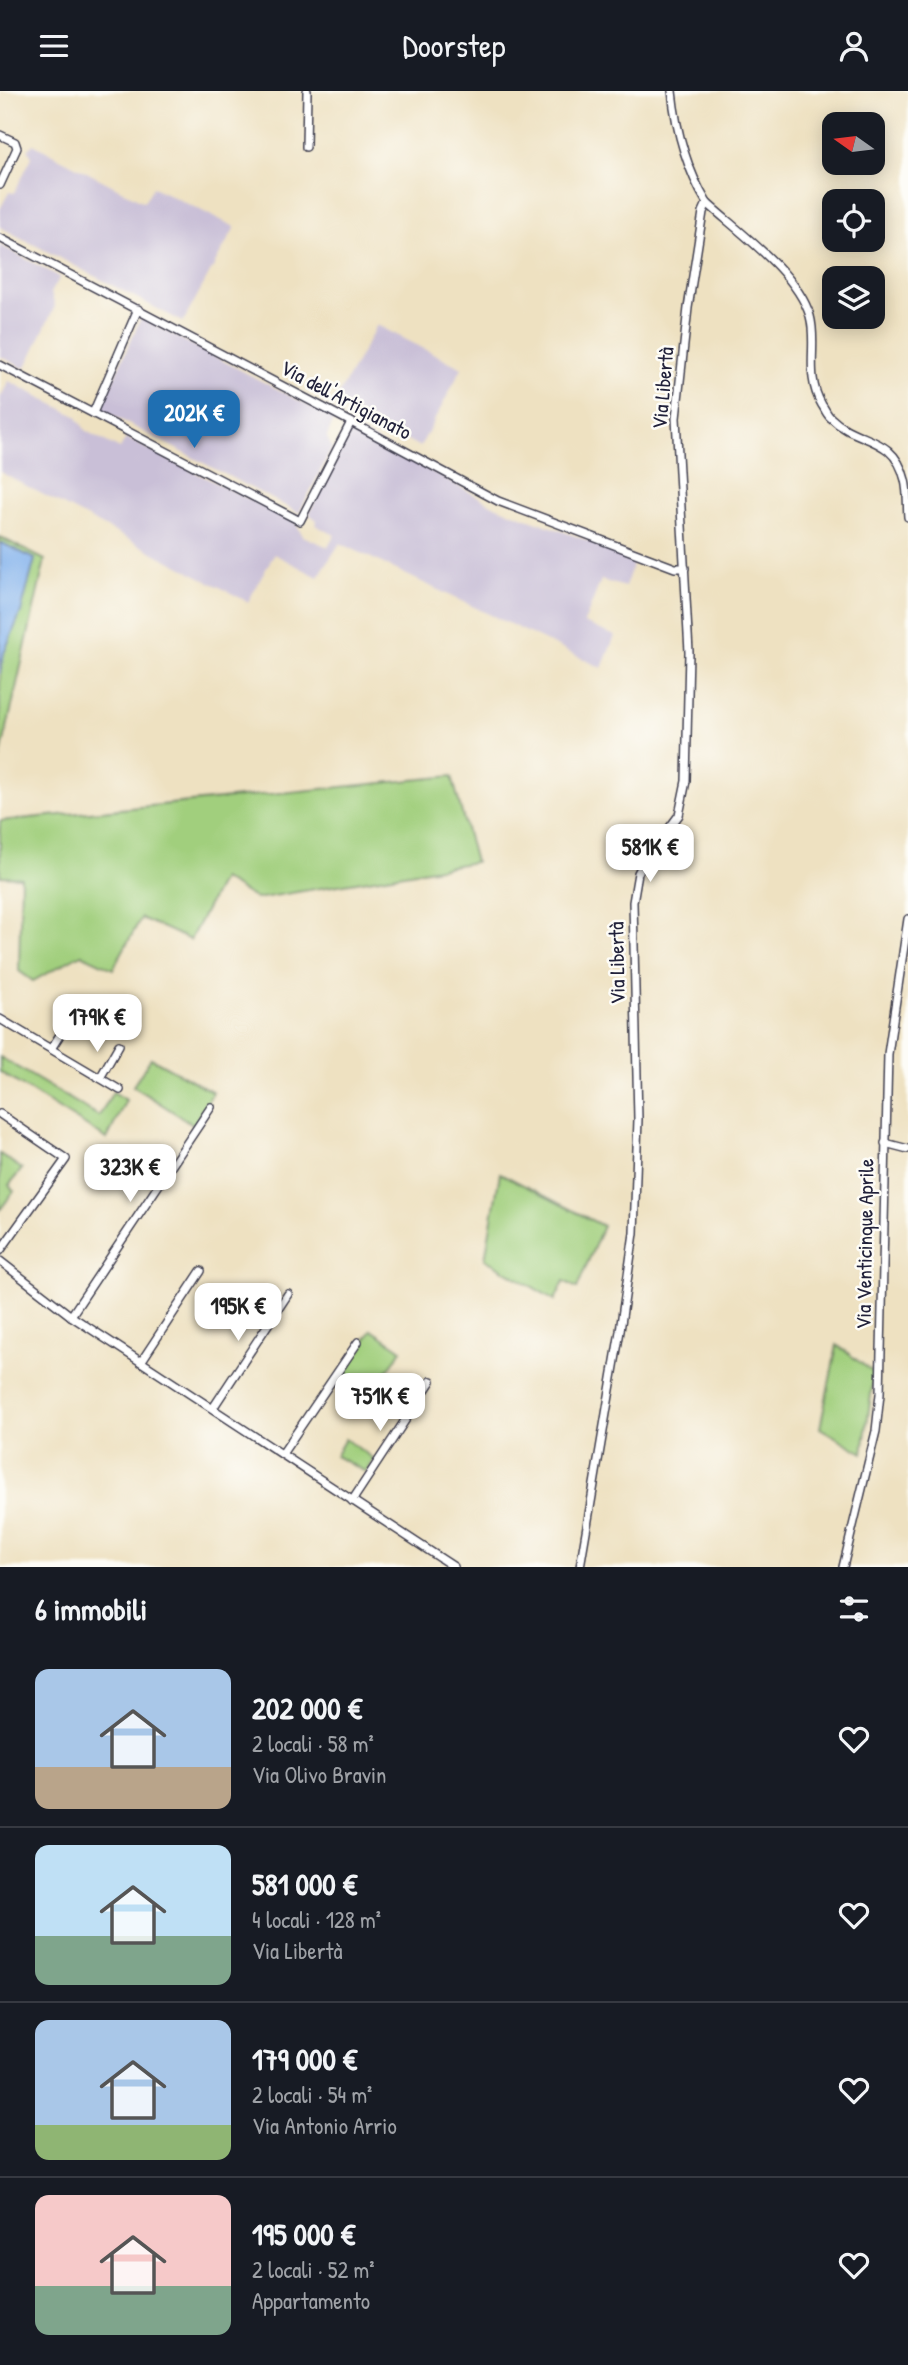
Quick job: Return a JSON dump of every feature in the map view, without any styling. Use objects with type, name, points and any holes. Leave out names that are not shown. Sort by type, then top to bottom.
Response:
[{"type":"street","points":[[306,147],[307,91]]},
{"type":"street","points":[[672,91],[675,120],[684,154],[707,203],[787,275],[802,297],[811,318],[814,385],[820,401],[831,418],[889,449],[905,480],[908,517]]},
{"type":"street","points":[[0,135],[15,142],[17,148],[0,185]]},
{"type":"street","name":"Via Libertà","points":[[580,1567],[634,1233],[638,1119],[633,902],[635,887],[644,862],[679,815],[686,781],[689,652],[676,418],[688,308],[703,212],[707,203]]},
{"type":"street","name":"Via dell'Artigianato","points":[[0,238],[498,501],[675,568],[685,568]]},
{"type":"street","points":[[93,413],[138,309]]},
{"type":"street","points":[[0,365],[300,521],[351,422]]},
{"type":"street","name":"Via Venticinque Aprile","points":[[843,1567],[876,1431],[880,1394],[888,1054],[908,919]]},
{"type":"street","points":[[0,1019],[120,1090]]},
{"type":"street","points":[[51,1049],[69,1019]]},
{"type":"street","points":[[100,1078],[119,1045]]},
{"type":"street","points":[[71,1316],[211,1107]]},
{"type":"street","points":[[0,1114],[66,1159],[0,1251]]},
{"type":"street","points":[[885,1143],[908,1149]]},
{"type":"street","points":[[0,1261],[71,1316],[454,1567]]},
{"type":"street","points":[[141,1362],[201,1271]]},
{"type":"street","points":[[213,1408],[288,1294]]},
{"type":"street","points":[[282,1454],[358,1342]]},
{"type":"street","points":[[352,1501],[431,1381]]},
{"type":"shaded area","points":[[33,144],[144,202],[153,187],[235,227],[183,322],[0,227],[0,209],[9,192],[14,193],[32,157],[28,150]]},
{"type":"shaded area","points":[[0,245],[60,277],[51,293],[55,306],[25,369],[0,356]]},
{"type":"shaded area","points":[[141,318],[334,419],[327,437],[332,448],[299,513],[100,409]]},
{"type":"shaded area","points":[[377,325],[462,368],[420,447],[335,401]]},
{"type":"shaded area","points":[[9,381],[76,416],[86,431],[120,449],[126,438],[295,522],[303,536],[328,547],[335,535],[315,525],[317,520],[309,514],[351,427],[497,507],[635,558],[625,587],[601,580],[584,623],[615,636],[602,668],[340,543],[318,577],[274,554],[248,602],[0,472],[0,398]]},
{"type":"green space","points":[[0,537],[45,560],[0,759]]},
{"type":"green space","points":[[452,776],[475,862],[256,899],[222,879],[190,940],[141,918],[113,969],[81,954],[33,981],[19,971],[21,877],[0,876],[0,821]]},
{"type":"green space","points":[[0,1057],[99,1116],[113,1092],[126,1100],[107,1139],[0,1072]]},
{"type":"green space","points":[[151,1058],[213,1092],[194,1125],[133,1086]]},
{"type":"green space","points":[[0,1154],[22,1169],[9,1185],[14,1191],[0,1210]]},
{"type":"green space","points":[[500,1173],[603,1226],[577,1288],[564,1281],[555,1300],[485,1259]]},
{"type":"green space","points":[[372,1330],[402,1350],[373,1391],[343,1373]]},
{"type":"green space","points":[[837,1345],[874,1373],[863,1453],[820,1428]]},
{"type":"green space","points":[[345,1439],[374,1459],[366,1472],[335,1456]]},
{"type":"water","points":[[0,544],[35,559],[21,612],[4,653],[0,674]]}]
